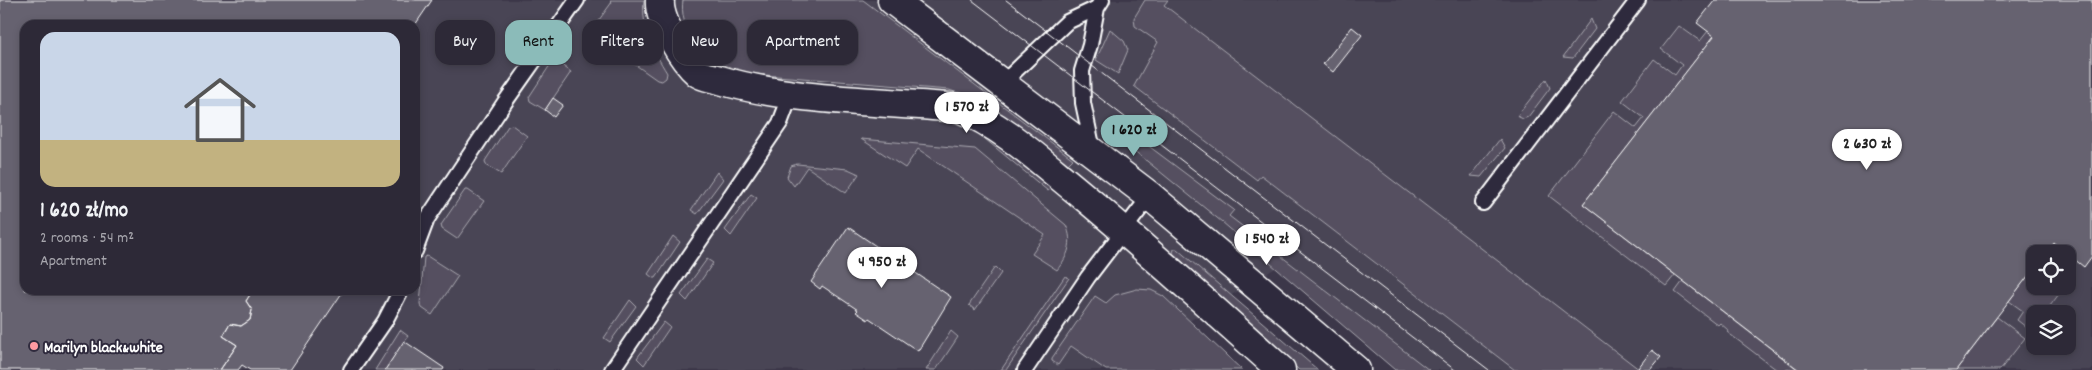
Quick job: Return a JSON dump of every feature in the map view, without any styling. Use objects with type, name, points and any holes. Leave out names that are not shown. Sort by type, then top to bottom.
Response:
[{"type":"street","points":[[660,0],[660,6],[669,34],[699,74],[740,86],[791,94],[959,108],[979,116],[1034,156],[1124,230],[1281,370]]},
{"type":"street","points":[[892,0],[1150,196],[1356,370]]},
{"type":"lane","points":[[420,238],[427,219],[505,102],[577,0]]},
{"type":"lane","points":[[1483,203],[1638,0]]},
{"type":"lane","points":[[1000,82],[1011,75],[1068,22],[1099,4]]},
{"type":"lane","points":[[1093,153],[1083,103],[1082,71],[1099,4]]},
{"type":"lane","points":[[612,370],[780,123],[791,94]]},
{"type":"lane","points":[[1025,370],[1088,277],[1150,196]]},
{"type":"lane","points":[[351,370],[384,321],[397,295]]},
{"type":"shaded area","points":[[0,0],[2092,0],[2092,370],[1563,370],[1335,232],[1515,370],[1429,370],[1287,261],[1183,325],[1153,370],[0,370]]},
{"type":"shaded area","points":[[610,0],[644,0],[644,20],[599,20],[612,2]]},
{"type":"shaded area","points":[[683,0],[863,0],[1073,159],[1067,165],[1026,132],[997,112],[982,103],[949,90],[765,75],[741,72],[724,67],[719,65],[737,65],[737,20],[684,20],[682,10]]},
{"type":"shaded area","points":[[1145,0],[1168,0],[1164,5],[1640,370],[1515,370],[1261,175],[1257,180],[1134,86],[1158,42],[1135,26],[1134,18]]},
{"type":"shaded area","points":[[1591,19],[1595,29],[1573,58],[1563,57]]},
{"type":"shaded area","points":[[1679,26],[1700,41],[1708,31],[1714,36],[1583,204],[1675,275],[1666,286],[1549,196],[1614,111],[1636,128],[1644,118],[1622,101],[1654,59],[1675,75],[1682,65],[1661,49]]},
{"type":"shaded area","points":[[1110,29],[1124,41],[1128,50],[1118,74],[1096,60]]},
{"type":"shaded area","points":[[550,65],[561,65],[571,72],[545,110],[530,101],[529,97]]},
{"type":"shaded area","points":[[636,65],[662,65],[667,73],[666,78],[662,81],[657,80]]},
{"type":"shaded area","points":[[1546,79],[1550,88],[1528,117],[1523,119],[1517,116]]},
{"type":"shaded area","points":[[512,125],[527,136],[501,174],[486,165],[485,161],[508,126]]},
{"type":"shaded area","points":[[1122,126],[1234,210],[1229,216],[1429,370],[1395,370],[1222,222],[1116,136]]},
{"type":"shaded area","points":[[979,134],[994,141],[1053,187],[1048,191]]},
{"type":"shaded area","points":[[861,139],[975,149],[1066,225],[1070,243],[1064,260],[1057,270],[1032,254],[1045,235],[918,149],[905,168]]},
{"type":"shaded area","points":[[1500,139],[1505,148],[1481,177],[1471,176]]},
{"type":"shaded area","points":[[797,164],[848,169],[859,174],[846,193],[807,167],[794,186],[787,177],[791,166]]},
{"type":"shaded area","points":[[717,172],[723,179],[697,214],[691,210]]},
{"type":"shaded area","points":[[465,190],[468,190],[484,201],[457,239],[442,229],[441,225]]},
{"type":"shaded area","points":[[751,194],[757,198],[731,236],[725,230]]},
{"type":"shaded area","points":[[673,236],[680,242],[656,278],[653,278],[648,274]]},
{"type":"shaded area","points":[[1174,249],[1177,249],[1318,370],[1299,370],[1173,253]]},
{"type":"shaded area","points":[[427,256],[458,276],[432,315],[422,308],[420,304],[424,257]]},
{"type":"shaded area","points":[[707,259],[713,263],[687,301],[681,295]]},
{"type":"shaded area","points":[[995,267],[1001,273],[975,310],[969,305]]},
{"type":"shaded area","points":[[1065,276],[1069,278],[1006,370],[1001,370]]},
{"type":"shaded area","points":[[2026,279],[2026,295],[2058,295],[2051,305],[2026,305],[2026,327],[2017,320],[2023,311],[2009,301]]},
{"type":"shaded area","points":[[1683,281],[1797,369],[1777,370],[1727,332],[1728,330],[1720,323],[1718,325],[1675,292]]},
{"type":"shaded area","points":[[1137,289],[1151,290],[1163,296],[1242,370],[1106,370],[1071,346],[1058,365],[1052,361],[1052,358],[1095,296],[1106,303],[1115,295]]},
{"type":"shaded area","points":[[630,300],[636,306],[610,342],[604,338]]},
{"type":"shaded area","points":[[1997,317],[2025,338],[2000,370],[1956,370]]},
{"type":"shaded area","points":[[664,322],[670,327],[644,365],[637,358]]},
{"type":"shaded area","points":[[400,330],[408,336],[385,370],[375,370]]},
{"type":"shaded area","points":[[951,331],[958,337],[936,370],[926,370]]},
{"type":"building","points":[[0,0],[432,0],[418,20],[20,20],[20,295],[250,295],[246,301],[252,310],[250,320],[241,326],[230,324],[223,336],[237,345],[220,370],[0,370]]},
{"type":"building","points":[[1715,0],[2092,0],[2092,256],[2084,267],[2076,261],[2076,245],[2056,245],[2054,243],[2053,245],[2026,245],[2026,279],[1956,370],[1799,370],[1583,204],[1714,36],[1697,23]]},
{"type":"building","points":[[1352,27],[1362,35],[1333,72],[1323,64]]},
{"type":"building","points":[[553,98],[563,105],[554,117],[545,110]]},
{"type":"building","points":[[848,227],[951,297],[918,351],[869,318],[868,320],[856,312],[858,310],[822,286],[820,289],[811,282]]},
{"type":"building","points":[[250,295],[341,295],[290,370],[250,370],[242,365],[238,370],[220,370],[237,345],[223,336],[230,324],[241,326],[250,320],[252,310],[246,301]]},
{"type":"building","points":[[404,341],[444,368],[443,370],[385,370]]},
{"type":"building","points":[[1652,350],[1661,357],[1650,370],[1640,370],[1638,368]]},
{"type":"tram line","points":[[972,0],[1455,370]]},
{"type":"tram line","points":[[1006,0],[1489,370]]},
{"type":"place","name":"Marilyn black&white","points":[[34,346]]}]
